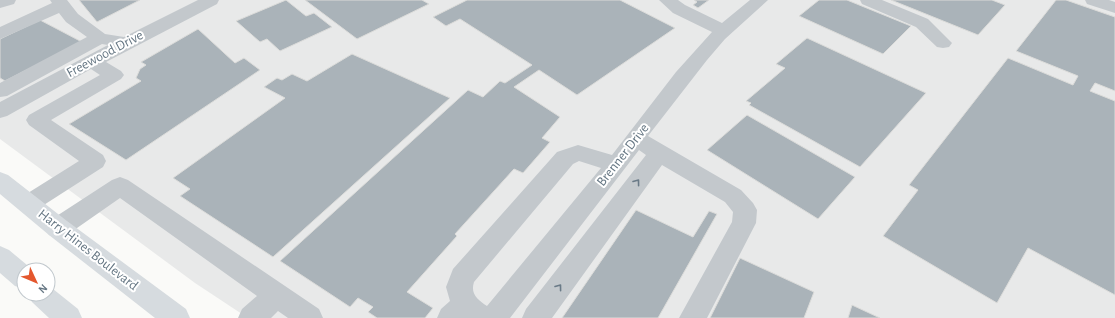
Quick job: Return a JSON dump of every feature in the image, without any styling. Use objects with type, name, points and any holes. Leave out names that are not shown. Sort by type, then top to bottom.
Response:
[{"type":"main road","name":"Harry Hines Boulevard","points":[[0,181],[58,228],[176,318]]},
{"type":"main road","points":[[0,257],[16,271]]},
{"type":"main road","points":[[51,302],[68,318]]},
{"type":"street","name":"Freewood Drive","points":[[0,111],[91,61],[211,0]]},
{"type":"street","points":[[667,0],[678,9],[723,31]]},
{"type":"street","name":"Brenner Drive","points":[[494,318],[616,166],[705,50],[723,31],[760,0]]},
{"type":"street","points":[[868,0],[922,23],[943,43]]},
{"type":"street","points":[[1093,0],[1115,8]]},
{"type":"street","points":[[0,34],[60,3],[72,18],[99,38],[126,43]]},
{"type":"street","points":[[0,91],[99,38]]},
{"type":"street","points":[[28,204],[95,161],[36,120],[114,76],[91,61]]},
{"type":"street","points":[[636,139],[734,196],[745,210],[744,223],[693,318]]},
{"type":"street","points":[[536,318],[660,152]]},
{"type":"street","points":[[466,314],[459,287],[462,277],[565,158],[578,153],[595,157],[616,166]]},
{"type":"street","points":[[58,228],[120,186],[309,318]]},
{"type":"street","points":[[252,318],[277,295]]},
{"type":"shaded area","points":[[0,0],[1115,0],[1115,318],[248,318],[195,283],[0,139]]},
{"type":"building","points":[[79,0],[140,0],[97,22]]},
{"type":"building","points":[[286,0],[306,16],[314,13],[332,27],[280,51],[267,39],[260,42],[236,21]]},
{"type":"building","points":[[305,0],[422,0],[429,4],[357,39]]},
{"type":"building","points":[[467,0],[620,0],[675,28],[577,95],[539,70],[514,87],[560,117],[542,138],[550,142],[523,173],[514,169],[455,234],[457,236],[407,292],[433,308],[425,318],[377,318],[368,312],[373,307],[358,298],[350,307],[280,261],[468,90],[483,97],[500,81],[505,83],[532,65],[460,19],[446,26],[433,17]]},
{"type":"building","points":[[694,0],[709,0],[698,8],[693,5],[697,2]]},
{"type":"building","points":[[819,0],[847,0],[911,26],[883,54],[799,16]]},
{"type":"building","points":[[891,0],[992,0],[1005,5],[978,35]]},
{"type":"building","points":[[1056,0],[1066,0],[1115,17],[1115,91],[1095,83],[1090,91],[1115,101],[1115,295],[1028,248],[997,303],[883,236],[918,190],[909,185],[1008,58],[1073,85],[1078,76],[1016,51]]},
{"type":"building","points":[[40,20],[82,42],[5,81],[0,78],[0,39]]},
{"type":"building","points":[[198,29],[235,63],[244,58],[260,70],[126,160],[69,124],[141,81],[136,78],[140,69],[146,65],[141,62]]},
{"type":"building","points":[[807,38],[926,93],[860,167],[749,105],[751,103],[746,101],[785,68],[776,64]]},
{"type":"building","points":[[352,54],[450,98],[273,257],[180,196],[190,189],[173,178],[285,98],[264,87],[277,78],[282,80],[292,74],[307,81]]},
{"type":"building","points":[[747,115],[855,177],[818,219],[707,150]]},
{"type":"building","points":[[636,210],[693,237],[709,211],[717,214],[658,318],[562,318]]},
{"type":"building","points":[[740,258],[814,292],[804,318],[710,318]]},
{"type":"building","points":[[852,305],[880,318],[848,318]]}]
